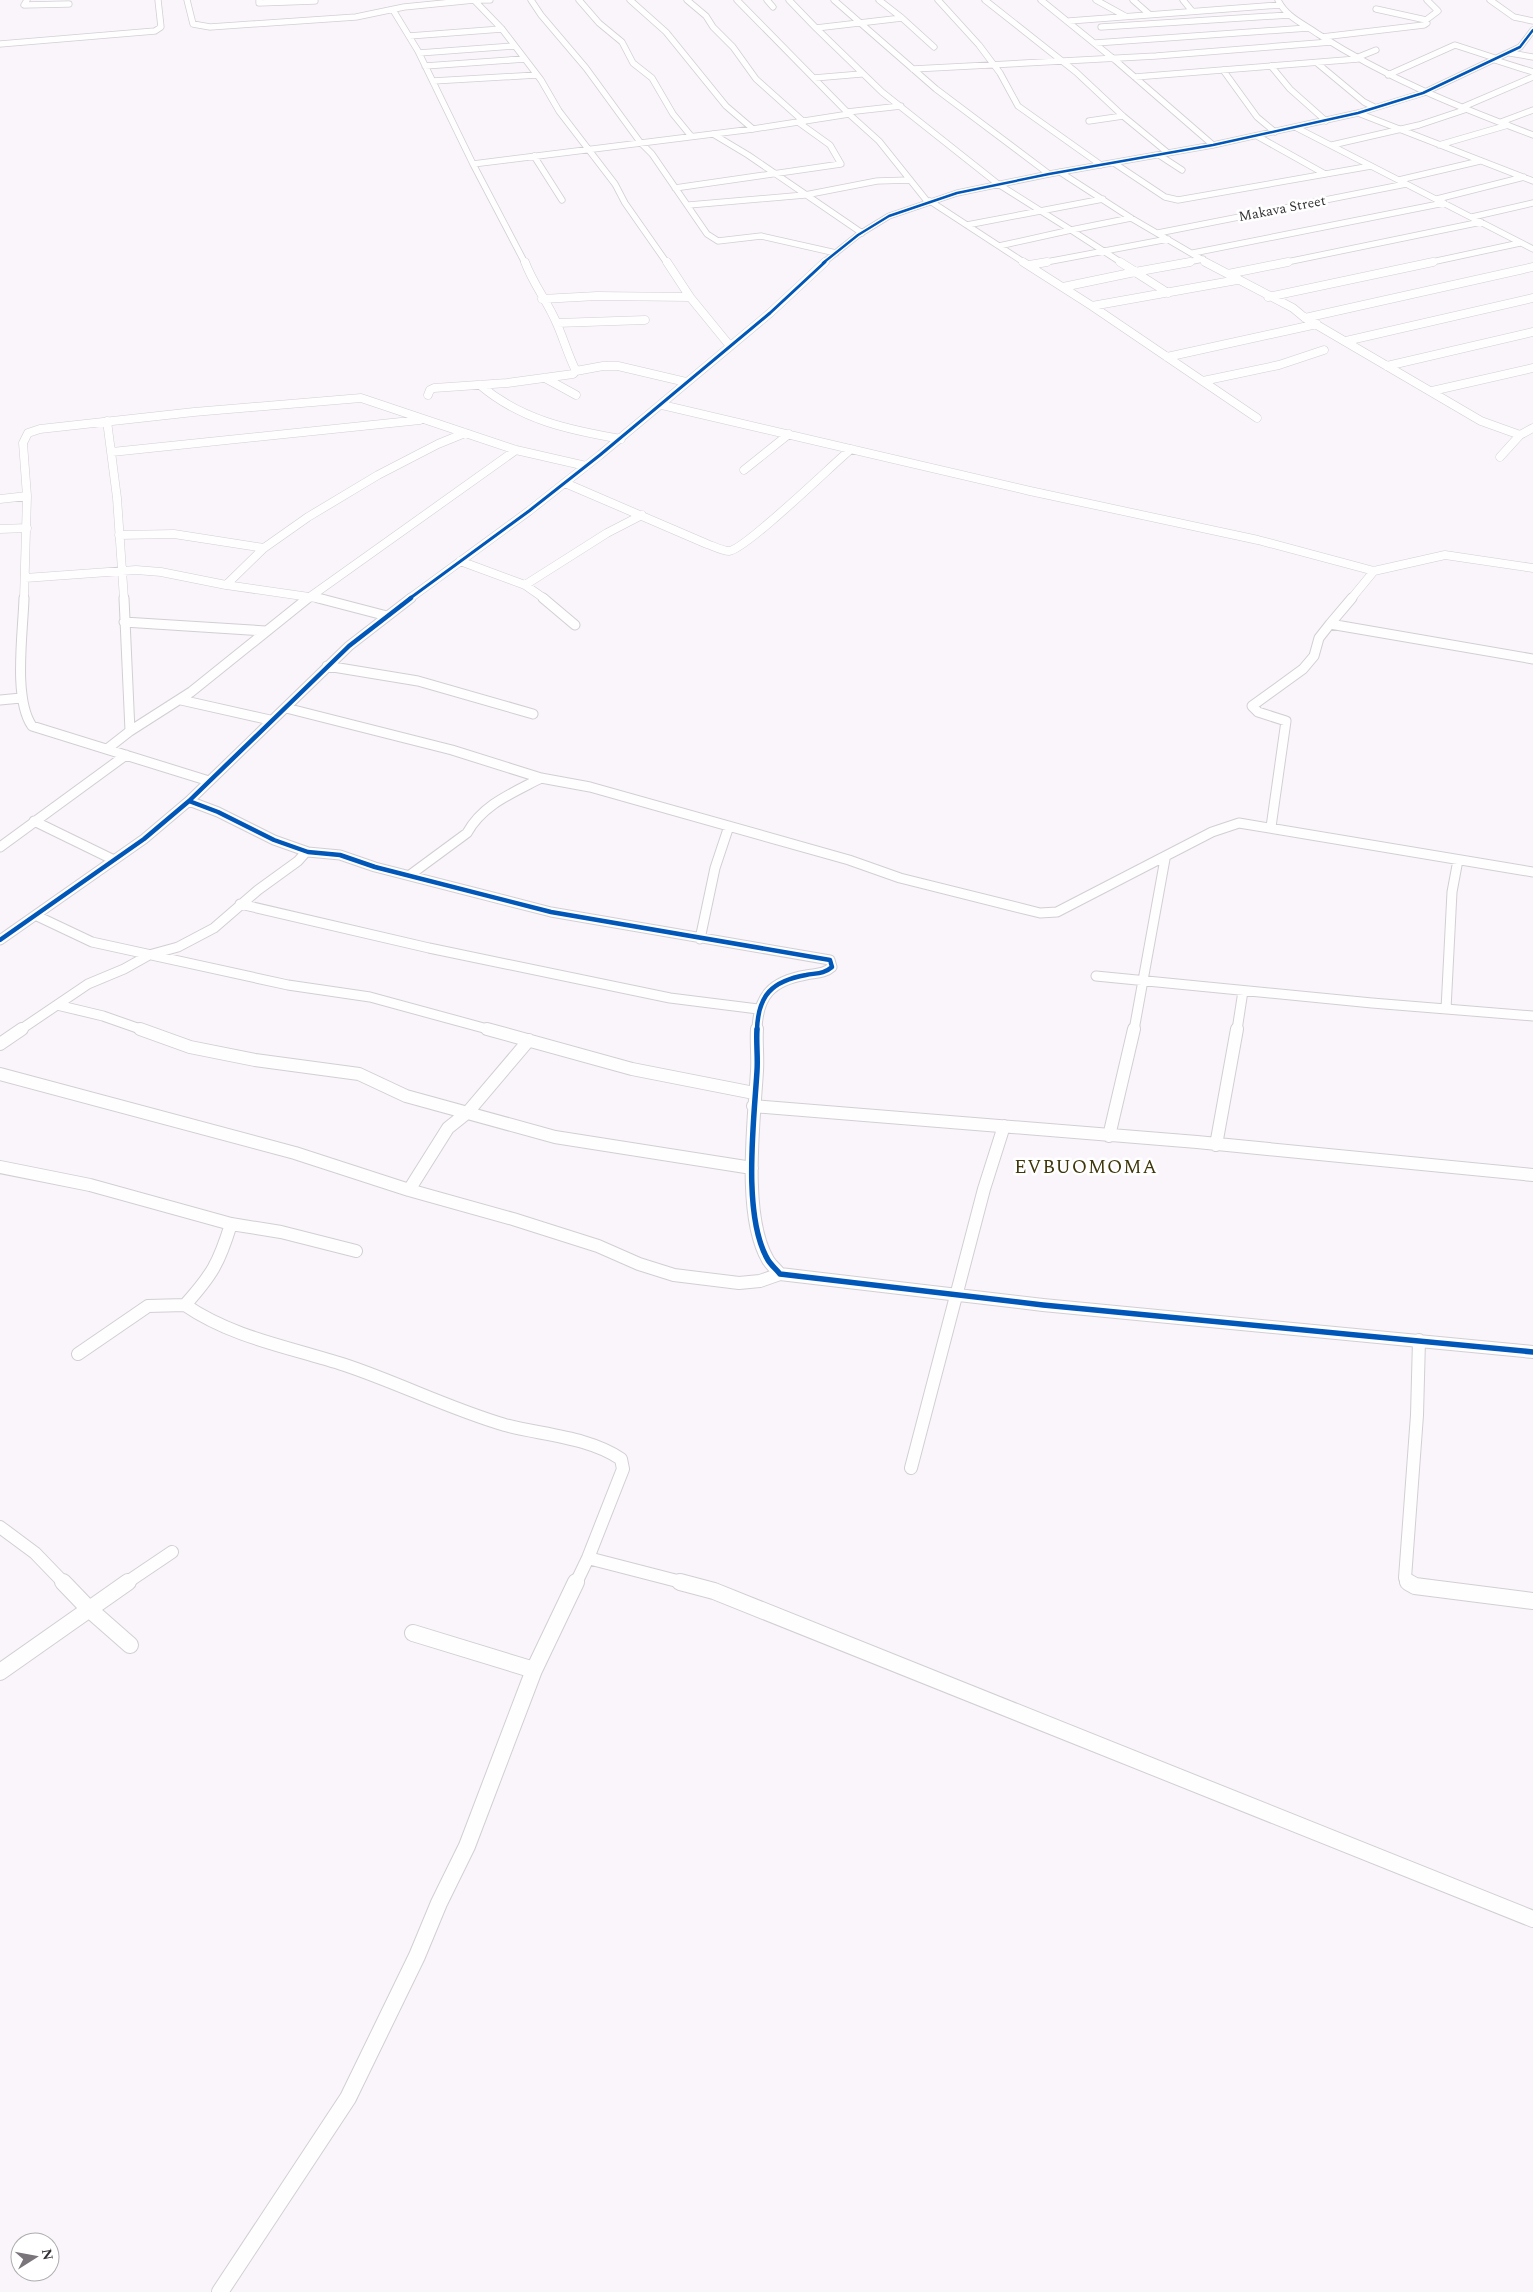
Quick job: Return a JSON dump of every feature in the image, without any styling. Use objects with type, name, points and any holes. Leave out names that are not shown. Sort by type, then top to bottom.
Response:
[{"type":"street","points":[[27,0],[24,6],[68,4]]},
{"type":"street","points":[[0,44],[155,31],[161,28],[158,0]]},
{"type":"street","points":[[187,0],[193,24],[215,27],[356,17],[395,6],[490,0]]},
{"type":"street","points":[[259,0],[259,3],[267,4],[315,2]]},
{"type":"street","points":[[474,0],[502,29],[588,150],[615,184],[625,204],[653,241],[690,297],[730,346]]},
{"type":"street","points":[[531,0],[541,15],[586,68],[640,142],[652,154],[690,206],[707,234],[715,240],[761,236],[836,253]]},
{"type":"street","points":[[578,0],[599,23],[622,42],[633,63],[652,78],[673,114],[691,136]]},
{"type":"street","points":[[630,0],[666,32],[726,106],[753,129]]},
{"type":"street","points":[[675,188],[776,175],[837,165],[842,162],[820,137],[801,122],[756,79],[734,47],[713,27],[706,16],[687,0]]},
{"type":"street","points":[[737,0],[848,113],[879,141],[928,201],[1092,306],[1257,418]]},
{"type":"street","points":[[767,0],[773,7]]},
{"type":"street","points":[[789,0],[861,74],[998,184],[1168,293]]},
{"type":"street","points":[[834,0],[936,89],[1050,174]]},
{"type":"street","points":[[880,0],[934,47]]},
{"type":"street","points":[[938,0],[957,18],[994,65],[1018,106],[1101,165]]},
{"type":"street","points":[[985,0],[1076,72],[1123,116],[1168,153]]},
{"type":"street","points":[[1042,0],[1070,21],[1212,145]]},
{"type":"street","points":[[1096,0],[1126,16]]},
{"type":"street","points":[[1133,0],[1149,14]]},
{"type":"street","points":[[1183,0],[1192,11]]},
{"type":"street","points":[[1322,37],[1414,28],[1424,25],[1427,22],[1426,20],[1438,11],[1427,0]]},
{"type":"street","points":[[1490,0],[1514,17],[1533,21]]},
{"type":"street","points":[[1070,21],[1279,3],[1289,14],[1308,28],[1388,75],[1423,92],[1533,135]]},
{"type":"street","points":[[1381,3],[1383,5],[1376,9],[1426,20]]},
{"type":"street","points":[[395,6],[433,81],[476,174],[502,218],[542,299],[557,323],[566,350],[576,371]]},
{"type":"street","points":[[310,12],[310,20]]},
{"type":"street","points":[[1101,28],[1289,14]]},
{"type":"street","points":[[816,28],[902,18]]},
{"type":"street","points":[[1095,43],[1308,28]]},
{"type":"street","points":[[409,36],[502,29]]},
{"type":"street","points":[[0,940],[37,916],[144,839],[189,801],[327,666],[387,616],[621,439],[792,294],[836,253],[862,233],[889,216],[928,201],[998,184],[1297,128],[1358,112],[1423,92],[1510,53],[1530,41],[1533,30]]},
{"type":"street","points":[[913,68],[1176,55],[1330,42]]},
{"type":"street","points":[[1388,75],[1455,45],[1533,72]]},
{"type":"street","points":[[419,53],[514,46]]},
{"type":"street","points":[[1135,77],[1317,63],[1357,58],[1376,50]]},
{"type":"street","points":[[1510,53],[1533,57]]},
{"type":"street","points":[[425,66],[524,59]]},
{"type":"street","points":[[1317,63],[1358,98],[1374,107]]},
{"type":"street","points":[[1271,66],[1290,89],[1326,121]]},
{"type":"street","points":[[1223,70],[1257,117],[1276,132]]},
{"type":"street","points":[[814,78],[861,74]]},
{"type":"street","points":[[433,81],[536,75]]},
{"type":"street","points":[[1332,146],[1400,130],[1465,108],[1533,77]]},
{"type":"street","points":[[473,164],[753,129],[901,106]]},
{"type":"street","points":[[1501,122],[1533,110]]},
{"type":"street","points":[[1358,112],[1400,130],[1533,180]]},
{"type":"street","points":[[1089,121],[1123,116]]},
{"type":"street","points":[[1439,145],[1508,125]]},
{"type":"street","points":[[1297,128],[1533,249]]},
{"type":"street","points":[[713,134],[748,155],[862,233]]},
{"type":"street","points":[[1257,136],[1325,174]]},
{"type":"street","points":[[1159,155],[1182,170]]},
{"type":"street","points":[[534,156],[562,200]]},
{"type":"street","points":[[1399,180],[1480,161]]},
{"type":"street","points":[[1114,163],[1165,197],[1178,200],[1371,166]]},
{"type":"street","points":[[1060,172],[1131,218],[1158,232],[1237,280],[1293,308],[1304,318],[1481,421],[1520,435]]},
{"type":"street","points":[[1437,199],[1524,177]]},
{"type":"street","points":[[690,206],[805,194],[858,183],[910,180]]},
{"type":"street","name":"Makava Street","points":[[1158,232],[1406,184]]},
{"type":"street","points":[[967,225],[1103,199]]},
{"type":"street","points":[[1193,253],[1444,203]]},
{"type":"street","points":[[1472,217],[1533,203]]},
{"type":"street","points":[[999,246],[1131,218]]},
{"type":"street","points":[[1228,274],[1481,222]]},
{"type":"street","points":[[1029,265],[1168,238]]},
{"type":"street","points":[[1268,297],[1520,243]]},
{"type":"street","points":[[1063,287],[1203,259]]},
{"type":"street","points":[[1304,318],[1533,266]]},
{"type":"street","points":[[1092,306],[1101,306],[1237,280]]},
{"type":"street","points":[[542,299],[597,296],[690,297]]},
{"type":"street","points":[[1346,341],[1533,298]]},
{"type":"street","points":[[557,323],[645,320]]},
{"type":"street","points":[[1167,357],[1317,324]]},
{"type":"street","points":[[1387,366],[1533,332]]},
{"type":"street","points":[[1203,381],[1279,366],[1324,350]]},
{"type":"street","points":[[428,395],[430,390],[434,388],[545,378],[573,374],[576,371],[603,366],[618,366],[686,382]]},
{"type":"street","points":[[1432,391],[1533,368]]},
{"type":"street","points":[[545,378],[576,395]]},
{"type":"street","points":[[480,385],[492,397],[516,412],[582,432],[621,439]]},
{"type":"street","points":[[208,781],[107,748],[44,731],[32,726],[26,717],[21,698],[27,528],[25,436],[40,429],[106,421],[360,398],[516,450],[586,466]]},
{"type":"street","points":[[662,405],[1030,491],[1258,540],[1374,571],[1445,555],[1533,568]]},
{"type":"street","points":[[112,452],[424,419]]},
{"type":"street","points":[[106,421],[112,452],[123,570],[130,731]]},
{"type":"street","points":[[1500,457],[1520,435],[1533,428]]},
{"type":"street","points":[[226,585],[264,548],[308,517],[378,475],[438,444],[465,433]]},
{"type":"street","points":[[744,470],[789,434]]},
{"type":"street","points":[[565,483],[707,544],[722,550],[732,550],[759,532],[851,449]]},
{"type":"street","points":[[107,748],[130,731],[158,716],[181,700],[223,669],[266,631],[311,596],[475,475],[516,450]]},
{"type":"street","points":[[0,499],[27,496]]},
{"type":"street","points":[[525,585],[606,533],[642,516]]},
{"type":"street","points":[[0,529],[27,528]]},
{"type":"street","points":[[119,535],[174,534],[264,548]]},
{"type":"street","points":[[460,561],[525,585],[550,603],[574,625]]},
{"type":"street","points":[[25,578],[123,570],[154,571],[204,583],[311,596],[387,616]]},
{"type":"street","points":[[1271,827],[1286,721],[1281,717],[1256,711],[1252,706],[1303,669],[1314,656],[1319,638],[1374,571]]},
{"type":"street","points":[[124,622],[266,631]]},
{"type":"street","points":[[1330,624],[1533,659]]},
{"type":"street","points":[[327,666],[418,681],[533,714]]},
{"type":"street","points":[[0,700],[21,698]]},
{"type":"street","points":[[181,700],[270,720]]},
{"type":"street","points":[[286,708],[452,750],[541,778],[590,787],[849,860],[900,878],[1040,914],[1057,912],[1232,824],[1246,823],[1533,872]]},
{"type":"street","points":[[0,847],[126,755]]},
{"type":"street","points":[[410,875],[467,833],[470,826],[486,809],[541,778]]},
{"type":"street","points":[[189,801],[211,806],[262,835],[306,852],[334,854],[551,912],[830,960],[832,968],[826,972],[779,983],[767,993],[758,1010],[758,1045],[752,1106],[752,1168],[755,1217],[768,1263],[780,1274]]},
{"type":"street","points":[[34,821],[114,860]]},
{"type":"street","points":[[700,939],[710,886],[718,855],[729,826]]},
{"type":"street","points":[[0,1044],[88,984],[124,969],[149,955],[178,948],[195,940],[214,928],[240,904],[298,861],[306,852]]},
{"type":"street","points":[[1109,1136],[1128,1061],[1165,859]]},
{"type":"street","points":[[1446,1009],[1452,892],[1458,860]]},
{"type":"street","points":[[240,904],[430,948],[670,998],[758,1010]]},
{"type":"street","points":[[37,916],[92,942],[288,985],[333,990],[370,997],[632,1069],[754,1093]]},
{"type":"street","points":[[1096,976],[1243,991],[1533,1016]]},
{"type":"street","points":[[1216,1144],[1234,1053],[1243,991]]},
{"type":"street","points":[[57,1005],[102,1016],[190,1047],[255,1060],[359,1074],[406,1096],[555,1137],[752,1168]]},
{"type":"street","points":[[409,1190],[448,1128],[468,1112],[529,1040]]},
{"type":"street","points":[[0,1074],[295,1153],[409,1190],[513,1219],[598,1246],[639,1264],[674,1275],[739,1283],[760,1281],[780,1274],[1043,1305],[1533,1352]]},
{"type":"street","points":[[752,1106],[1216,1144],[1533,1175]]},
{"type":"street","points":[[911,1468],[928,1395],[958,1294],[988,1170],[1004,1126]]},
{"type":"street","points":[[0,1166],[90,1185],[231,1224],[281,1232],[356,1251]]},
{"type":"street","points":[[185,1306],[209,1278],[222,1254],[231,1224]]},
{"type":"street","points":[[78,1354],[148,1306],[185,1306],[195,1313],[225,1327],[285,1348],[346,1365],[483,1419],[538,1434],[594,1444],[621,1459],[622,1469],[588,1558],[534,1670],[467,1846],[439,1903],[417,1956],[371,2047],[348,2098],[220,2292]]},
{"type":"street","points":[[1419,1340],[1417,1415],[1405,1578],[1415,1586],[1533,1601]]},
{"type":"street","points":[[0,1527],[34,1553],[89,1608],[130,1645]]},
{"type":"street","points":[[0,1672],[27,1655],[89,1608],[172,1552]]},
{"type":"street","points":[[588,1558],[714,1591],[1533,1919]]},
{"type":"street","points":[[413,1633],[534,1670]]},
{"type":"cycle path","points":[[0,940],[144,839],[189,801],[349,646],[439,576],[529,511],[600,455],[770,313],[822,264],[858,235],[889,216],[957,193],[1049,174],[1213,145],[1358,113],[1423,93],[1498,59],[1520,47],[1533,30]]},
{"type":"cycle path","points":[[189,801],[218,812],[274,840],[308,852],[340,855],[375,867],[551,912],[830,960],[832,967],[826,972],[786,980],[772,988],[761,1002],[757,1021],[757,1072],[753,1118],[752,1180],[759,1238],[768,1260],[780,1274],[1043,1305],[1533,1352]]},
{"type":"district","name":"EVBUOMOMA","points":[[1086,1166]]}]
